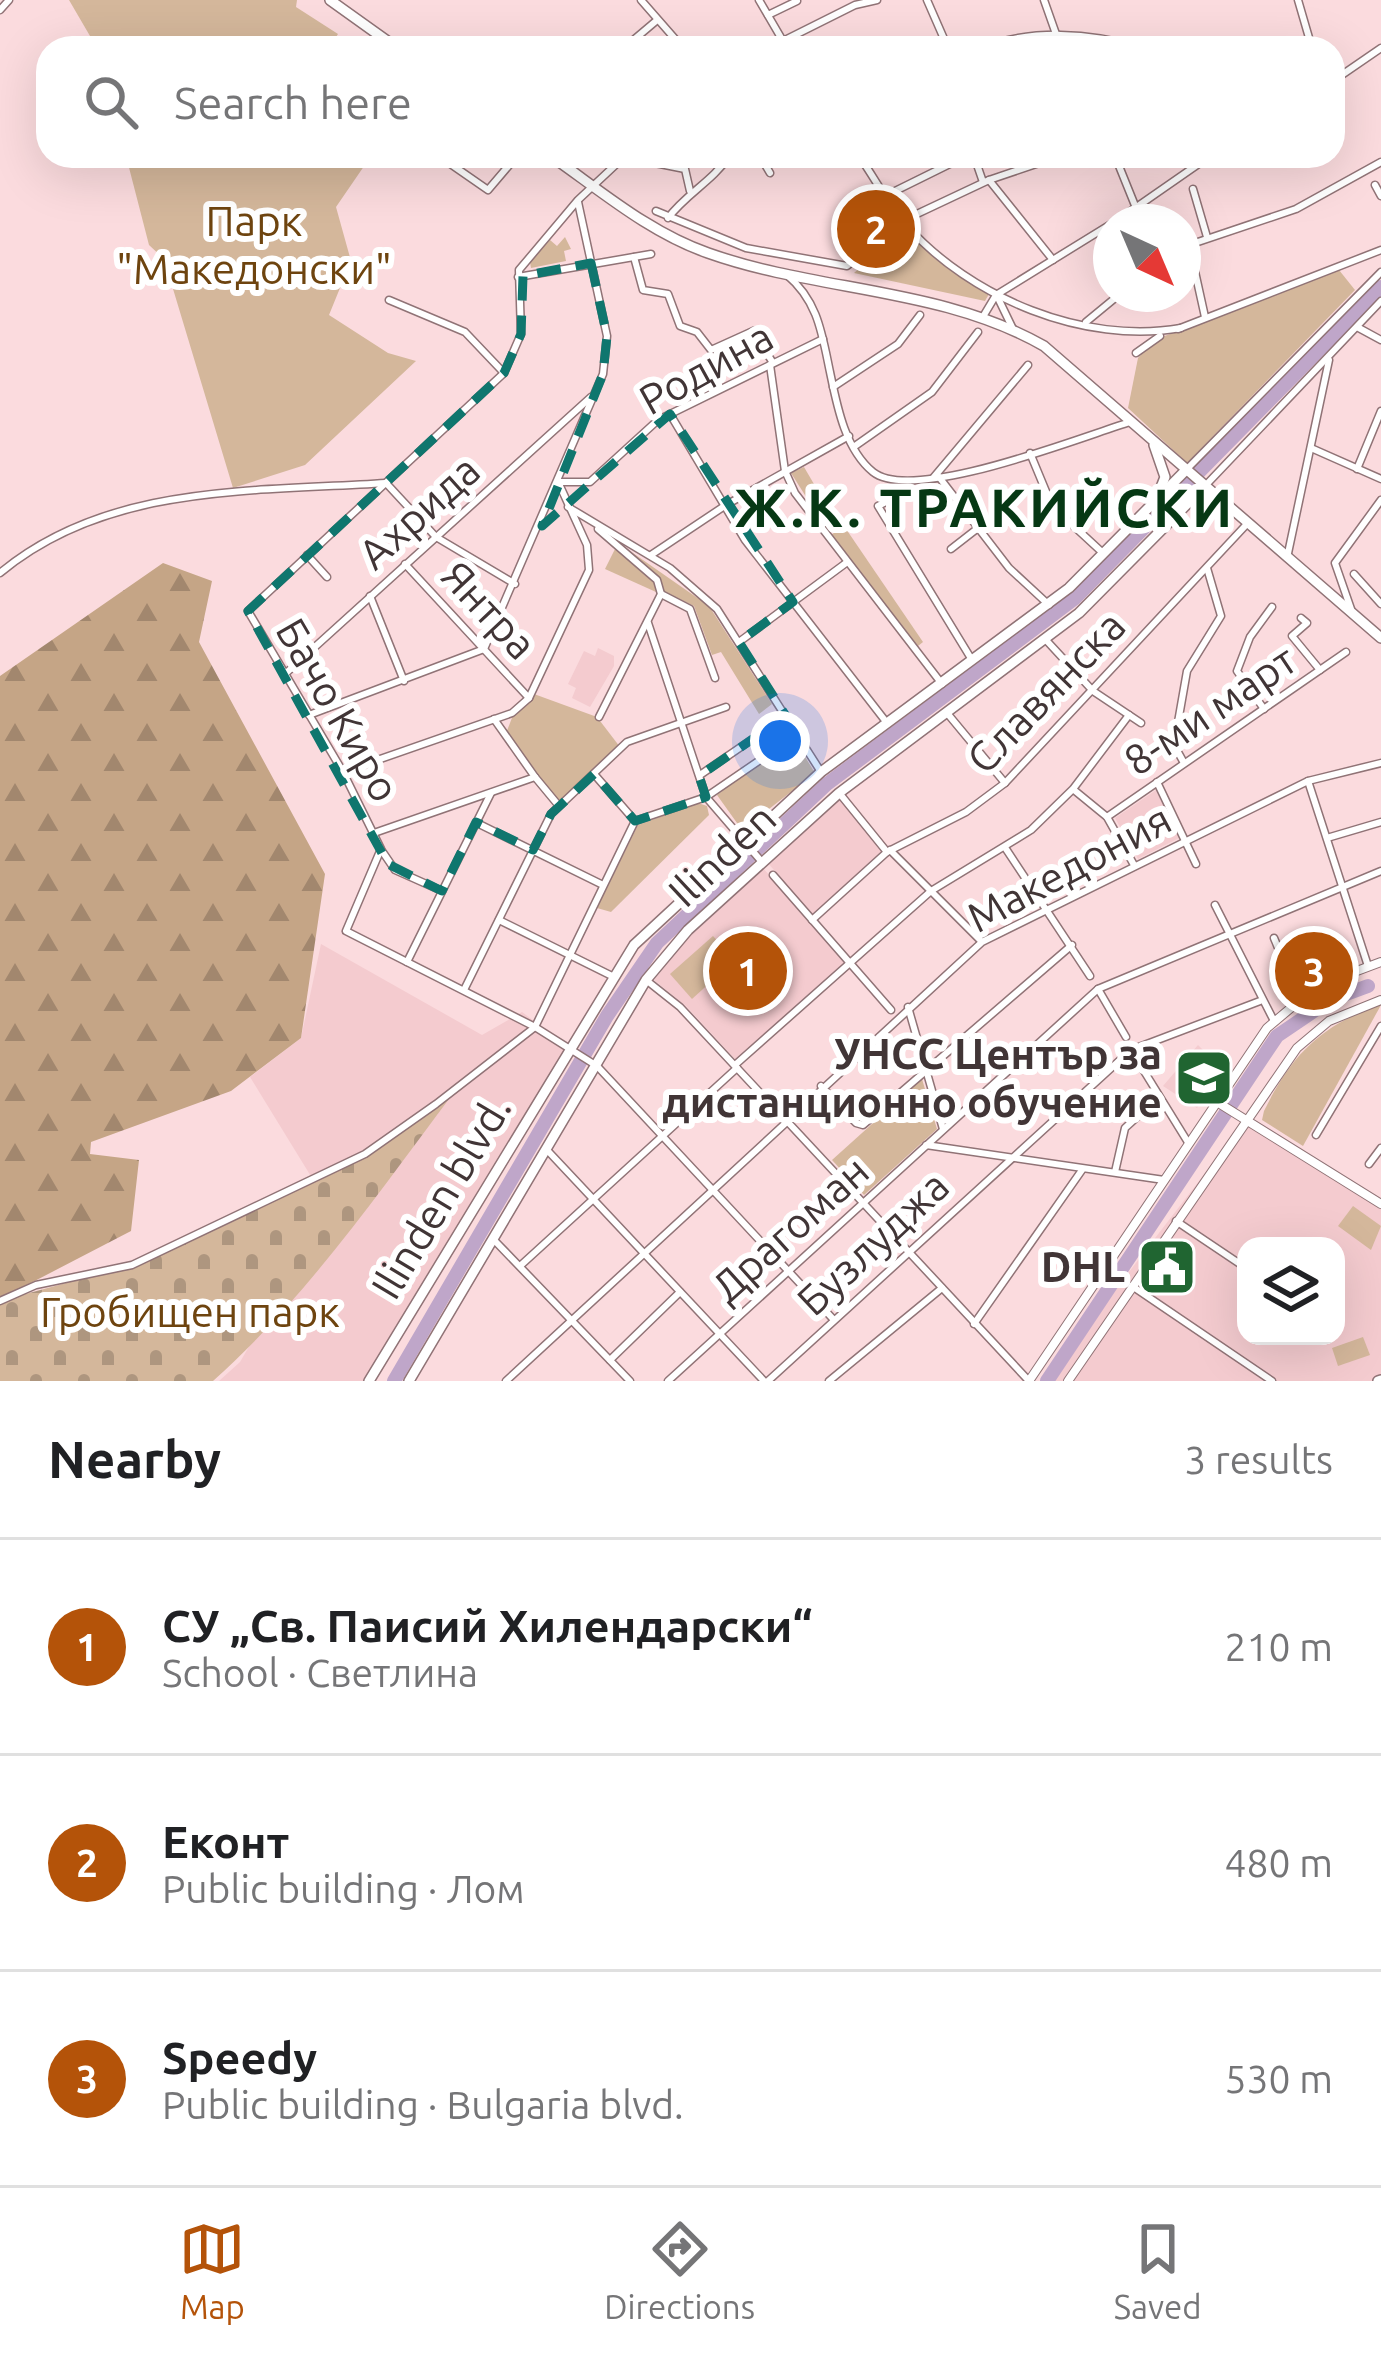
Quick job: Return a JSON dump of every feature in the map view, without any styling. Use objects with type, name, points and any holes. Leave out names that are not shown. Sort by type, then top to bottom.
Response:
[{"type":"main road","points":[[330,0],[380,36]]},
{"type":"main road","points":[[568,168],[680,242],[786,274],[984,315],[1012,327],[1044,346],[1381,638]]},
{"type":"main road","points":[[1152,440],[1165,477],[1155,503]]},
{"type":"main road","name":"Ilinden","points":[[409,1381],[547,1150],[612,976],[634,945],[821,772],[1049,605],[1188,472]]},
{"type":"main road","name":"Ilinden","points":[[584,1057],[688,930],[759,859],[838,793],[1046,640],[1203,485]]},
{"type":"main road","name":"Ilinden blvd.","points":[[369,1381],[584,1057]]},
{"type":"street","points":[[0,10],[9,0]]},
{"type":"street","points":[[641,0],[671,36]]},
{"type":"street","points":[[759,0],[780,36]]},
{"type":"street","points":[[801,36],[855,5],[877,0]]},
{"type":"street","points":[[927,0],[943,36]]},
{"type":"street","points":[[1044,0],[1056,34]]},
{"type":"street","points":[[1298,0],[1308,36]]},
{"type":"street","points":[[768,15],[797,1]]},
{"type":"street","points":[[639,36],[656,21]]},
{"type":"street","points":[[1034,36],[1076,36]]},
{"type":"street","points":[[1345,73],[1381,49]]},
{"type":"street","points":[[1201,241],[1296,209],[1381,162]]},
{"type":"street","points":[[456,168],[488,190],[507,168]]},
{"type":"street","points":[[389,300],[465,332],[504,373],[521,334],[518,277],[578,200],[613,168]]},
{"type":"street","points":[[676,168],[685,170],[689,191]]},
{"type":"street","points":[[668,218],[689,191],[721,168]]},
{"type":"street","points":[[767,168],[770,173]]},
{"type":"street","points":[[868,168],[902,221],[952,268],[996,295],[1137,336],[1180,328]]},
{"type":"street","points":[[887,195],[944,168]]},
{"type":"street","points":[[978,168],[1053,260]]},
{"type":"street","points":[[656,211],[746,248],[838,266],[855,262],[902,221],[1024,168]]},
{"type":"street","points":[[1120,168],[1134,204]]},
{"type":"street","points":[[1142,204],[1193,168]]},
{"type":"street","points":[[1375,185],[1381,196]]},
{"type":"street","points":[[1193,189],[1207,239]]},
{"type":"street","points":[[309,716],[484,650],[603,374],[607,336],[578,200]]},
{"type":"street","points":[[984,315],[996,295],[1093,235]]},
{"type":"street","points":[[1136,353],[1148,340],[1344,269],[1381,250]]},
{"type":"street","points":[[518,277],[651,254]]},
{"type":"street","points":[[634,257],[644,290],[668,294],[680,326],[697,332],[711,350],[753,331],[772,364],[785,471],[846,563],[942,684]]},
{"type":"street","points":[[1188,472],[1381,272]]},
{"type":"street","points":[[786,274],[812,299],[833,387],[854,447],[885,479],[936,477],[1130,422]]},
{"type":"street","points":[[812,299],[824,282]]},
{"type":"street","points":[[996,295],[1012,327]]},
{"type":"street","points":[[1201,299],[1205,317]]},
{"type":"street","points":[[1203,485],[1381,301]]},
{"type":"street","points":[[1085,323],[1096,312]]},
{"type":"street","points":[[833,387],[898,344],[920,315]]},
{"type":"street","points":[[1357,327],[1381,340]]},
{"type":"street","points":[[854,447],[932,392],[978,332]]},
{"type":"street","name":"Родина","points":[[560,482],[590,482],[670,414],[823,339]]},
{"type":"street","points":[[1286,559],[1330,356]]},
{"type":"street","points":[[936,477],[1028,365]]},
{"type":"street","name":"Бачо Киро","points":[[504,373],[248,611],[343,772],[380,849],[346,932],[535,1027],[584,1057],[835,1320]]},
{"type":"street","name":"Ахрида","points":[[285,674],[593,394]]},
{"type":"street","points":[[1357,469],[1381,411]]},
{"type":"street","points":[[670,414],[745,540],[887,723]]},
{"type":"street","points":[[650,556],[726,505],[849,436]]},
{"type":"street","points":[[1311,448],[1381,479]]},
{"type":"street","points":[[1030,453],[1052,506],[1104,554]]},
{"type":"street","points":[[936,477],[1009,568],[1049,605]]},
{"type":"street","points":[[343,772],[494,719],[529,698],[589,570],[586,545],[565,505],[560,482]]},
{"type":"street","points":[[0,573],[52,538],[164,498],[386,483],[436,537],[515,584]]},
{"type":"street","points":[[901,494],[878,506],[974,662]]},
{"type":"street","points":[[1352,613],[1335,563],[1381,500]]},
{"type":"street","points":[[565,505],[650,556],[717,608],[821,772]]},
{"type":"street","points":[[586,519],[657,580],[662,594],[690,609],[716,678]]},
{"type":"street","name":"Славянска","points":[[812,920],[889,851],[966,812],[1005,783],[1246,525]]},
{"type":"street","points":[[950,549],[978,528]]},
{"type":"street","points":[[307,555],[327,577]]},
{"type":"street","points":[[739,642],[846,563]]},
{"type":"street","name":"Янтра","points":[[405,564],[529,698]]},
{"type":"street","points":[[1184,763],[1174,746],[1187,670],[1221,616],[1207,568]]},
{"type":"street","points":[[1354,574],[1380,599]]},
{"type":"street","points":[[599,717],[662,594]]},
{"type":"street","points":[[370,596],[404,681]]},
{"type":"street","points":[[1264,709],[1237,671],[1250,637],[1272,607]]},
{"type":"street","points":[[1301,618],[1307,623],[1292,636],[1320,670]]},
{"type":"street","points":[[648,623],[706,797],[759,859]]},
{"type":"street","points":[[1046,640],[1093,691],[1141,723]]},
{"type":"street","name":"8-ми март","points":[[1106,817],[1346,652]]},
{"type":"street","points":[[464,990],[559,806],[627,742],[726,707]]},
{"type":"street","points":[[947,713],[1005,783]]},
{"type":"street","points":[[520,1266],[931,891],[1006,849],[1072,789],[1129,715]]},
{"type":"street","points":[[699,776],[786,716]]},
{"type":"street","points":[[494,719],[559,806]]},
{"type":"street","points":[[0,1300],[36,1285],[132,1265],[364,1154],[535,1027],[634,821],[706,797],[798,734]]},
{"type":"street","name":"Македония","points":[[506,1381],[781,1116],[982,942],[1308,781],[1381,763]]},
{"type":"street","points":[[593,774],[634,821]]},
{"type":"street","points":[[374,833],[535,777]]},
{"type":"street","points":[[1308,781],[1368,966]]},
{"type":"street","points":[[1157,782],[1196,864]]},
{"type":"street","points":[[1072,789],[1106,817],[1134,865]]},
{"type":"street","points":[[407,962],[492,790]]},
{"type":"street","points":[[838,793],[889,851],[982,942]]},
{"type":"street","points":[[476,822],[603,885]]},
{"type":"street","points":[[1327,838],[1381,822]]},
{"type":"street","points":[[380,849],[391,867],[442,891]]},
{"type":"street","points":[[1006,849],[1090,976]]},
{"type":"street","name":"Драгоман","points":[[668,1381],[1098,989],[1381,871]]},
{"type":"street","points":[[773,874],[892,1010]]},
{"type":"street","points":[[1215,905],[1274,1021]]},
{"type":"street","points":[[499,920],[612,976]]},
{"type":"street","points":[[1274,938],[1294,989],[1304,994]]},
{"type":"street","points":[[821,1086],[859,1126],[1072,945]]},
{"type":"street","points":[[646,980],[736,1066],[1029,1381],[1274,1021],[1304,994],[1381,962]]},
{"type":"street","points":[[1098,989],[1126,1037]]},
{"type":"street","points":[[1068,1381],[1246,1120],[1315,1030],[1381,1000]]},
{"type":"street","name":"Бузлуджа","points":[[766,1381],[1131,1050],[1260,1001]]},
{"type":"street","points":[[908,1007],[944,1129]]},
{"type":"street","points":[[1316,1136],[1381,1026]]},
{"type":"street","points":[[1131,1050],[1189,1144]]},
{"type":"street","points":[[1114,1173],[1125,1128],[1159,1097]]},
{"type":"street","points":[[1217,1102],[1381,1204]]},
{"type":"street","points":[[926,1145],[1007,1161],[1164,1180]]},
{"type":"street","points":[[1369,1164],[1381,1148]]},
{"type":"street","points":[[547,1150],[766,1381]]},
{"type":"street","points":[[974,1325],[1082,1170]]},
{"type":"street","points":[[1177,1221],[1237,1262]]},
{"type":"street","points":[[494,1240],[630,1381]]},
{"type":"street","points":[[1132,1286],[1272,1381]]},
{"type":"street","points":[[829,1381],[942,1288]]},
{"type":"street","points":[[610,1360],[680,1292]]},
{"type":"highlighted area","points":[[591,263],[607,336],[603,374],[542,526],[670,414],[793,602],[739,642],[786,716],[699,776],[706,797],[635,821],[594,774],[551,814],[533,850],[476,822],[442,891],[388,864],[248,611],[504,373],[521,334],[523,276]]},
{"type":"shaded area","points":[[598,648],[614,656],[614,666],[590,707],[572,698],[576,688],[568,684],[584,651],[595,656]]},
{"type":"shaded area","points":[[1156,790],[1179,838],[1138,859],[1115,818]]},
{"type":"shaded area","points":[[838,797],[884,851],[813,915],[767,862]]},
{"type":"shaded area","points":[[763,868],[846,962],[736,1060],[686,1006],[654,980],[696,928]]},
{"type":"shaded area","points":[[321,944],[482,1035],[522,1012],[570,1048],[369,1381],[219,1381],[240,1362],[362,1152],[312,1178],[250,1077],[301,1038]]},
{"type":"shaded area","name":"УНСС Център за дистанционно обучение","points":[[1198,1045],[1216,1063],[1221,1056],[1228,1062],[1197,1108],[1163,1086]]},
{"type":"shaded area","points":[[1246,1120],[1381,1205],[1381,1381],[1045,1381]]},
{"type":"green space","points":[[69,0],[297,0],[296,7],[338,34],[337,36],[90,36]]},
{"type":"green space","name":"Парк \"Македонски\"","points":[[129,168],[363,168],[336,207],[351,261],[329,315],[388,353],[416,361],[305,465],[233,488],[164,259],[149,245]]},
{"type":"green space","points":[[902,230],[989,294],[985,301],[854,273]]},
{"type":"green space","points":[[565,237],[571,249],[564,251],[566,261],[531,268],[530,262],[550,240],[557,246]]},
{"type":"green space","points":[[1339,270],[1355,290],[1187,463],[1128,408],[1138,358],[1154,340]]},
{"type":"green space","points":[[804,467],[835,520],[827,530],[791,473]]},
{"type":"green space","points":[[844,526],[923,642],[918,646],[831,535]]},
{"type":"green space","points":[[607,535],[709,606],[772,704],[759,714],[721,652],[712,655],[694,606],[663,591],[658,579]]},
{"type":"green space","points":[[616,547],[654,580],[656,592],[605,569]]},
{"type":"green space","points":[[163,563],[212,581],[199,642],[325,874],[301,1038],[231,1091],[91,1142],[90,1154],[139,1160],[131,1231],[0,1299],[0,676]]},
{"type":"green space","points":[[534,694],[597,717],[620,747],[558,804],[505,736],[513,715]]},
{"type":"green space","points":[[796,742],[815,773],[742,830],[717,795],[762,760],[770,761]]},
{"type":"green space","points":[[698,803],[707,806],[709,815],[611,912],[597,908],[638,825]]},
{"type":"green space","points":[[713,936],[735,960],[692,999],[670,974]]},
{"type":"green space","points":[[1381,1005],[1303,1146],[1262,1120],[1285,1073],[1310,1044],[1342,1022]]},
{"type":"green space","points":[[922,1079],[937,1129],[864,1195],[832,1160]]},
{"type":"green space","name":"Гробищен парк","points":[[455,1091],[311,1279],[213,1381],[0,1381],[0,1301],[132,1265],[365,1154]]},
{"type":"green space","points":[[1353,1206],[1381,1226],[1371,1250],[1338,1226]]},
{"type":"green space","points":[[1363,1337],[1370,1355],[1338,1366],[1332,1348]]},
{"type":"waterway","points":[[394,1381],[607,1016],[657,943],[827,784],[1074,599],[1381,287]]},
{"type":"waterway","points":[[1047,1381],[1277,1036],[1330,1000],[1368,986]]},
{"type":"place","name":"Еконт","points":[[876,229]]},
{"type":"place","name":"СУ „Св. Паисий Хилендарски“","points":[[748,971]]},
{"type":"place","name":"Speedy","points":[[1314,971]]},
{"type":"place","name":"УНСС Център за дистанционно обучение","points":[[1204,1078]]},
{"type":"place","name":"DHL","points":[[1167,1267]]},
{"type":"district","name":"Ж.К. ТРАКИЙСКИ","points":[[985,508]]}]
